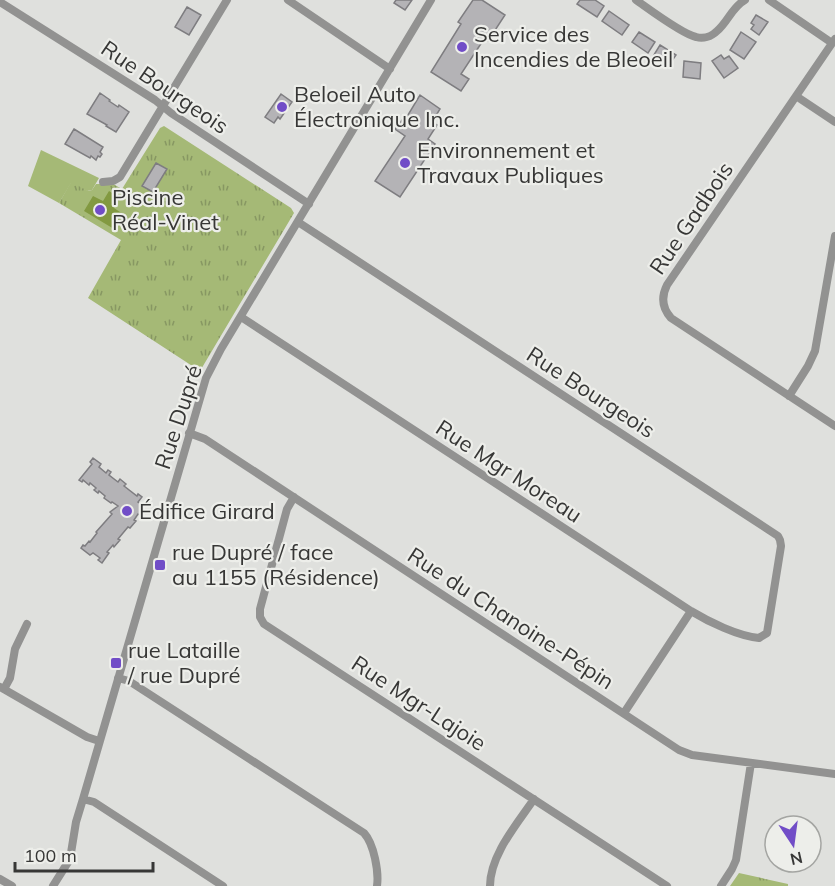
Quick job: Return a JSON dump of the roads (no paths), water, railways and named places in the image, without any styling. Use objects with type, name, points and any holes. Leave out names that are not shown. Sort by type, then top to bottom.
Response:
[{"type":"street","points":[[103,182],[113,181],[120,177],[227,0]]},
{"type":"street","points":[[288,0],[390,69]]},
{"type":"street","name":"Rue Dupré","points":[[53,886],[70,859],[76,822],[206,378],[431,0]]},
{"type":"street","points":[[636,0],[687,34],[700,38],[716,32],[736,6],[745,0]]},
{"type":"street","points":[[769,0],[834,41]]},
{"type":"street","name":"Rue Bourgeois","points":[[0,2],[163,106],[309,204]]},
{"type":"street","name":"Rue Gadbois","points":[[834,41],[667,285],[663,298],[665,309],[671,318],[835,426]]},
{"type":"street","points":[[796,96],[835,122]]},
{"type":"street","name":"Rue Bourgeois","points":[[298,222],[778,536],[781,543],[775,588],[769,629],[764,636]]},
{"type":"street","points":[[789,396],[815,351],[835,236]]},
{"type":"street","name":"Rue Mgr Moreau","points":[[241,317],[691,611],[735,632],[757,638],[764,636]]},
{"type":"street","name":"Rue du Chanoine-Pépin","points":[[189,433],[205,439],[675,747],[687,753],[835,774]]},
{"type":"street","name":"Rue Mgr-Lajoie","points":[[294,497],[288,509],[260,609],[262,622],[667,886]]},
{"type":"street","points":[[624,713],[691,611]]},
{"type":"street","points":[[27,624],[15,649],[10,678],[2,688],[87,737],[99,741]]},
{"type":"street","points":[[118,678],[129,681],[364,833],[371,843],[378,876],[376,886]]},
{"type":"street","points":[[721,886],[736,860],[751,763]]},
{"type":"street","points":[[83,799],[94,802],[223,886]]},
{"type":"street","points":[[490,886],[496,856],[534,799]]},
{"type":"street","points":[[0,879],[12,886]]},
{"type":"place","name":"Service des Incendies de Bleoeil","points":[[462,47]]},
{"type":"place","name":"Beloeil Auto Électronique Inc.","points":[[282,107]]},
{"type":"place","name":"Environnement et Travaux Publiques","points":[[405,163]]},
{"type":"place","name":"Piscine Réal-Vinet","points":[[100,210]]},
{"type":"place","name":"Édifice Girard","points":[[127,511]]},
{"type":"place","name":"rue Dupré / face au 1155 (Résidence)","points":[[160,565]]},
{"type":"place","name":"rue Lataille / rue Dupré","points":[[116,663]]}]
